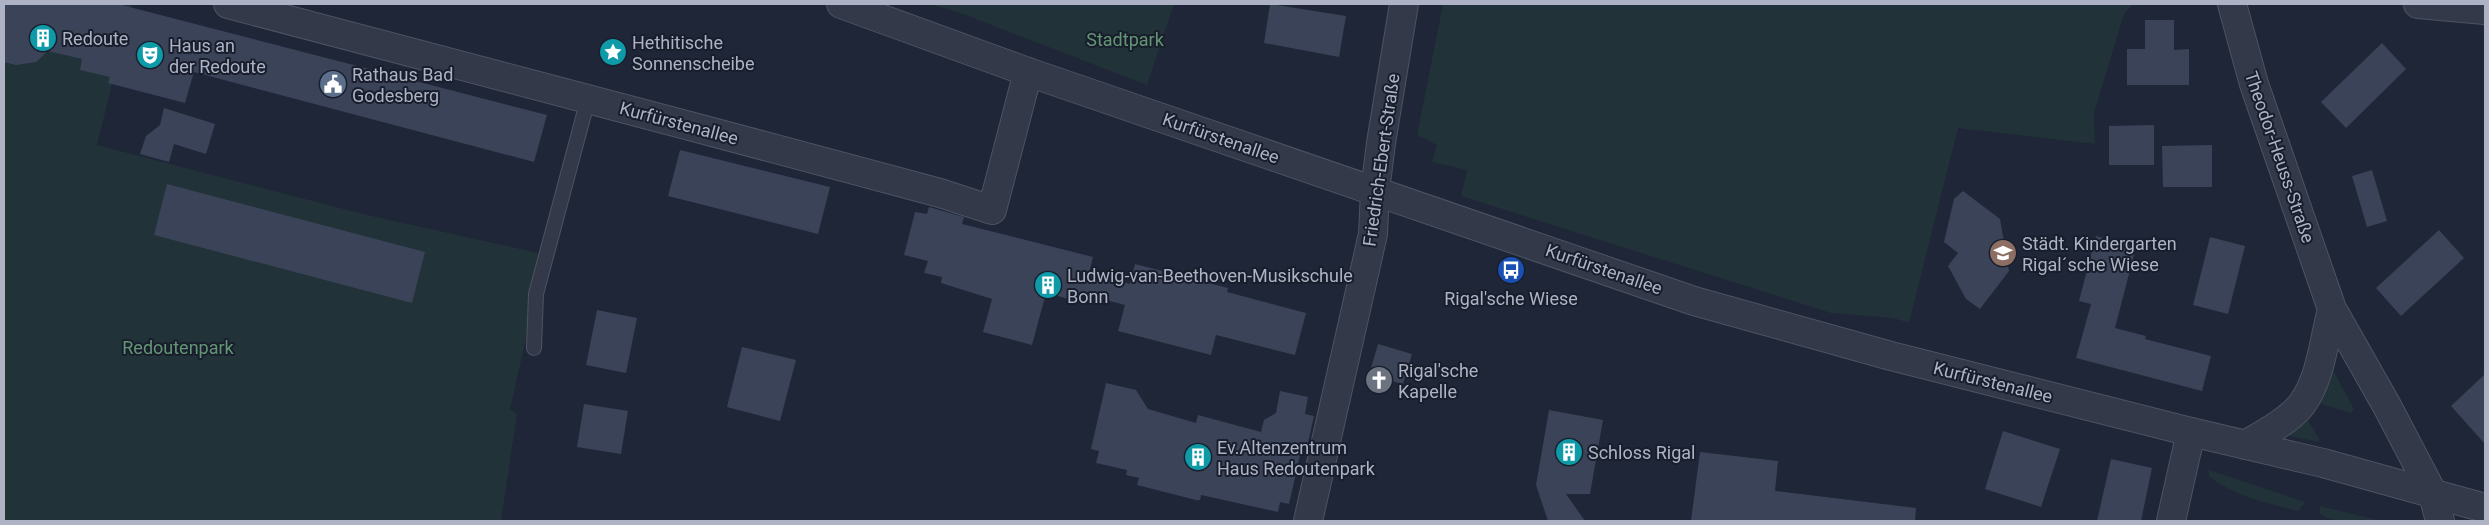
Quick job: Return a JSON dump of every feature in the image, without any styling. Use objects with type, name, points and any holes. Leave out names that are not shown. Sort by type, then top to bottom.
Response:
[{"type":"street","name":"Kurfürstenallee","points":[[228,4],[940,193],[992,210],[1028,72]]},
{"type":"street","name":"Kurfürstenallee","points":[[841,4],[1028,72],[1694,300],[1891,356],[2191,432],[2323,463],[2485,508]]},
{"type":"street","name":"Friedrich-Ebert-Straße","points":[[1308,521],[1373,234],[1380,143],[1404,4]]},
{"type":"street","name":"Theodor-Heuss-Straße","points":[[2232,4],[2254,84],[2332,309],[2434,494],[2440,521]]},
{"type":"street","points":[[2418,4],[2485,10]]},
{"type":"street","points":[[2245,445],[2274,427],[2301,405],[2316,375],[2332,309]]},
{"type":"street","points":[[2171,521],[2191,432]]},
{"type":"lane","points":[[534,348],[536,294],[588,99]]},
{"type":"green space","name":"Redoutenpark","points":[[4,4],[132,4],[97,145],[363,214],[547,255],[510,409],[517,414],[501,521],[4,521]]},
{"type":"green space","name":"Stadtpark","points":[[930,4],[1174,4],[1147,85],[960,13]]},
{"type":"green space","name":"Rigal'sche Wiese","points":[[1443,4],[2133,4],[2124,14],[2094,113],[2095,144],[1958,128],[1909,323],[1893,318],[1831,313],[1461,196],[1467,170],[1432,162],[1437,145],[1417,135]]},
{"type":"green space","points":[[2333,370],[2354,409],[2351,413],[2315,402],[2330,371]]},
{"type":"green space","points":[[2304,414],[2319,438],[2319,442],[2285,435]]},
{"type":"green space","points":[[2209,470],[2305,503],[2298,511],[2240,494],[2209,476]]},
{"type":"green space","points":[[2320,506],[2382,521],[2349,522],[2332,519],[2319,513]]},
{"type":"building","points":[[4,4],[118,4],[547,115],[534,162],[194,72],[185,103],[108,83],[110,77],[80,70],[82,59],[48,51],[36,62],[16,65],[4,62]]},
{"type":"building","points":[[1270,4],[1346,16],[1339,57],[1264,43]]},
{"type":"building","points":[[2145,20],[2174,20],[2174,50],[2189,49],[2189,85],[2127,85],[2127,49],[2145,49]]},
{"type":"building","points":[[2382,43],[2406,69],[2346,128],[2321,102]]},
{"type":"building","points":[[164,108],[215,124],[206,154],[174,144],[169,162],[140,154],[146,136],[160,125]]},
{"type":"building","points":[[2154,125],[2154,165],[2109,165],[2109,126]]},
{"type":"building","points":[[2212,145],[2212,187],[2163,187],[2162,146]]},
{"type":"building","points":[[680,150],[830,187],[818,234],[668,196]]},
{"type":"building","points":[[2372,170],[2387,221],[2367,227],[2352,176]]},
{"type":"building","points":[[167,184],[425,252],[412,303],[154,235]]},
{"type":"building","points":[[1963,191],[2000,219],[2009,271],[1980,309],[1966,299],[1948,266],[1958,253],[1944,242],[1954,199]]},
{"type":"building","points":[[929,207],[964,217],[962,224],[1093,257],[1089,273],[1130,284],[1135,264],[1228,288],[1227,292],[1306,313],[1295,355],[1216,335],[1211,355],[1118,331],[1125,305],[1083,294],[1080,302],[1046,293],[1032,345],[983,332],[992,299],[941,283],[942,277],[924,273],[928,261],[904,255],[915,212],[927,214]]},
{"type":"building","points":[[2439,230],[2464,258],[2401,316],[2376,288]]},
{"type":"building","points":[[2096,236],[2136,247],[2115,328],[2146,336],[2145,339],[2211,356],[2202,391],[2076,358],[2091,304],[2079,301]]},
{"type":"building","points":[[2210,237],[2245,246],[2228,314],[2193,305]]},
{"type":"building","points":[[597,310],[637,318],[626,373],[586,365]]},
{"type":"building","points":[[1378,344],[1412,354],[1403,384],[1369,375]]},
{"type":"building","points":[[742,347],[796,360],[780,421],[727,407]]},
{"type":"building","points":[[2485,374],[2485,444],[2451,406]]},
{"type":"building","name":"Ev.Altenzentrum Haus Redoutenpark","points":[[1106,383],[1136,390],[1148,409],[1196,423],[1198,415],[1261,432],[1264,420],[1276,413],[1280,391],[1308,397],[1305,414],[1314,416],[1308,443],[1303,442],[1289,504],[1280,502],[1278,512],[1201,495],[1200,500],[1196,500],[1137,485],[1139,478],[1126,475],[1127,470],[1096,463],[1099,451],[1091,449]]},
{"type":"building","points":[[584,404],[628,411],[621,454],[577,447]]},
{"type":"building","name":"Schloss Rigal","points":[[1549,410],[1603,420],[1590,494],[1566,494],[1585,521],[1548,521],[1536,485]]},
{"type":"building","points":[[2003,431],[2060,449],[2041,507],[1985,489]]},
{"type":"building","points":[[1700,452],[1778,461],[1775,491],[1916,508],[1915,521],[1691,521]]},
{"type":"building","points":[[2111,459],[2152,468],[2141,521],[2097,521]]},
{"type":"place","name":"Redoute","points":[[43,38]]},
{"type":"place","name":"Hethitische Sonnenscheibe","points":[[613,52]]},
{"type":"place","name":"Haus an der Redoute","points":[[150,55]]},
{"type":"place","name":"Rathaus Bad Godesberg","points":[[333,84]]},
{"type":"place","name":"Städt. Kindergarten Rigal´sche Wiese","points":[[2003,253]]},
{"type":"place","name":"Rigal'sche Wiese","points":[[1511,270]]},
{"type":"place","name":"Ludwig-van-Beethoven-Musikschule Bonn","points":[[1048,285]]},
{"type":"place","name":"Rigal'sche Kapelle","points":[[1379,380]]},
{"type":"place","name":"Schloss Rigal","points":[[1569,452]]},
{"type":"place","name":"Ev.Altenzentrum Haus Redoutenpark","points":[[1198,457]]}]
